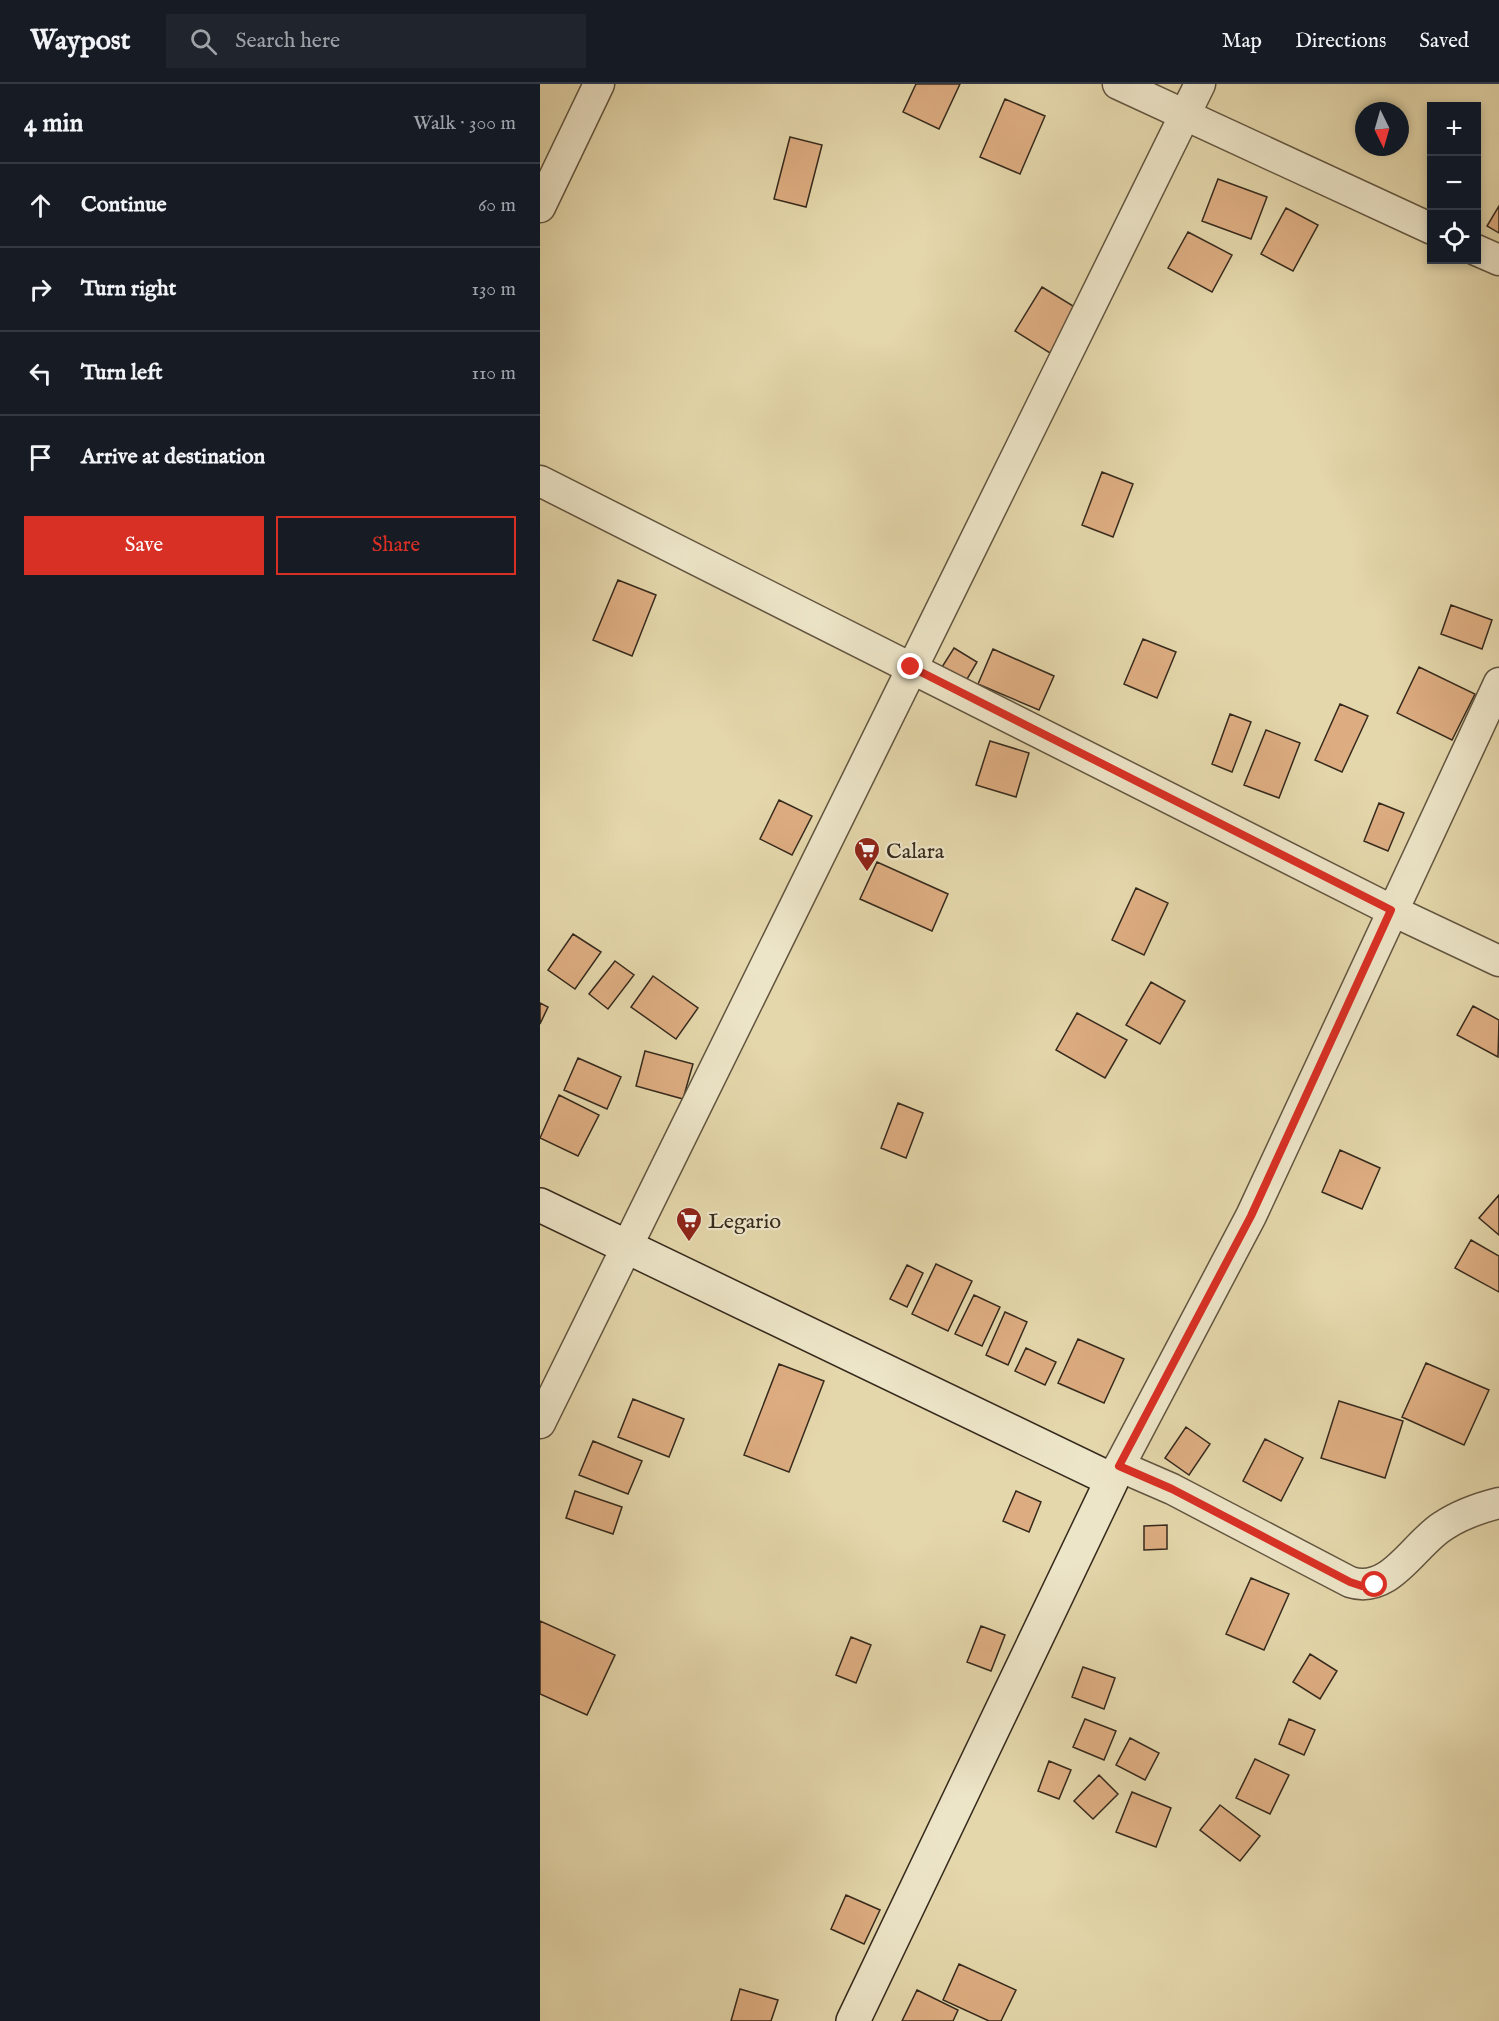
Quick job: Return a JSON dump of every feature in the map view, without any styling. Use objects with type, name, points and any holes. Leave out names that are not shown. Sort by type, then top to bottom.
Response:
[{"type":"street","points":[[540,207],[599,84]]},
{"type":"street","points":[[1118,84],[1427,228]]},
{"type":"street","points":[[540,1423],[1200,84]]},
{"type":"street","points":[[1481,252],[1499,260]]},
{"type":"street","points":[[540,481],[1391,910],[1499,962]]},
{"type":"street","points":[[853,2021],[1115,1473],[1251,1216],[1391,910],[1499,683]]},
{"type":"street","points":[[540,1205],[1115,1473],[1172,1489],[1350,1582],[1362,1586],[1375,1585],[1449,1522],[1466,1512],[1499,1503]]},
{"type":"building","points":[[916,84],[960,84],[939,129],[903,112]]},
{"type":"building","points":[[1005,99],[1045,116],[1020,174],[980,157]]},
{"type":"building","points":[[790,137],[822,145],[806,207],[774,199]]},
{"type":"building","points":[[1218,179],[1267,197],[1251,239],[1202,221]]},
{"type":"building","points":[[1499,206],[1499,233],[1487,226]]},
{"type":"building","points":[[1286,208],[1318,225],[1293,271],[1261,254]]},
{"type":"building","points":[[1188,232],[1232,255],[1212,292],[1168,268]]},
{"type":"building","points":[[1042,287],[1078,309],[1050,353],[1015,331]]},
{"type":"building","points":[[1102,472],[1133,484],[1113,537],[1082,525]]},
{"type":"building","points":[[618,580],[656,595],[632,656],[593,640]]},
{"type":"building","points":[[1451,605],[1492,620],[1482,649],[1441,634]]},
{"type":"building","points":[[1143,639],[1176,652],[1157,698],[1124,684]]},
{"type":"building","points":[[954,648],[977,662],[966,681],[942,667]]},
{"type":"building","points":[[993,649],[1054,676],[1039,710],[978,684]]},
{"type":"building","points":[[1419,667],[1475,694],[1452,740],[1397,713]]},
{"type":"building","points":[[1340,704],[1368,716],[1342,772],[1315,760]]},
{"type":"building","points":[[1230,714],[1251,722],[1232,772],[1212,764]]},
{"type":"building","points":[[1266,730],[1300,743],[1279,798],[1244,785]]},
{"type":"building","points":[[990,741],[1029,753],[1016,797],[976,785]]},
{"type":"building","points":[[779,800],[812,816],[792,855],[760,839]]},
{"type":"building","points":[[1379,803],[1404,813],[1388,851],[1364,841]]},
{"type":"building","points":[[877,862],[948,894],[932,931],[860,899]]},
{"type":"building","points":[[1136,888],[1168,903],[1144,955],[1112,940]]},
{"type":"building","points":[[573,934],[601,952],[575,989],[548,970]]},
{"type":"building","points":[[615,961],[634,975],[608,1009],[589,994]]},
{"type":"building","points":[[653,976],[698,1008],[676,1039],[631,1007]]},
{"type":"building","points":[[1151,982],[1185,1001],[1160,1044],[1126,1025]]},
{"type":"building","points":[[540,1003],[548,1007],[540,1024]]},
{"type":"building","points":[[1473,1006],[1499,1020],[1498,1057],[1457,1035]]},
{"type":"building","points":[[1077,1013],[1127,1040],[1105,1078],[1056,1050]]},
{"type":"building","points":[[645,1051],[693,1064],[683,1099],[636,1086]]},
{"type":"building","points":[[578,1058],[621,1077],[607,1109],[564,1090]]},
{"type":"building","points":[[559,1095],[599,1115],[578,1156],[540,1138]]},
{"type":"building","points":[[898,1103],[923,1113],[906,1158],[881,1148]]},
{"type":"building","points":[[1340,1150],[1380,1168],[1362,1209],[1322,1192]]},
{"type":"building","points":[[1499,1195],[1499,1235],[1479,1218]]},
{"type":"building","points":[[1471,1240],[1499,1256],[1499,1292],[1455,1268]]},
{"type":"building","points":[[936,1264],[972,1281],[948,1331],[912,1314]]},
{"type":"building","points":[[907,1265],[923,1273],[907,1307],[890,1299]]},
{"type":"building","points":[[974,1295],[1000,1307],[982,1346],[955,1334]]},
{"type":"building","points":[[1005,1312],[1027,1322],[1008,1365],[986,1355]]},
{"type":"building","points":[[1078,1339],[1124,1359],[1104,1403],[1058,1383]]},
{"type":"building","points":[[1026,1348],[1056,1362],[1045,1385],[1015,1371]]},
{"type":"building","points":[[1426,1363],[1489,1390],[1464,1445],[1402,1417]]},
{"type":"building","points":[[779,1364],[824,1381],[789,1472],[744,1455]]},
{"type":"building","points":[[633,1399],[684,1419],[669,1457],[618,1437]]},
{"type":"building","points":[[1339,1401],[1403,1421],[1385,1478],[1321,1458]]},
{"type":"building","points":[[1186,1427],[1210,1444],[1189,1475],[1165,1458]]},
{"type":"building","points":[[1265,1439],[1303,1458],[1281,1501],[1243,1481]]},
{"type":"building","points":[[593,1441],[642,1461],[628,1494],[579,1475]]},
{"type":"building","points":[[575,1491],[622,1507],[613,1534],[566,1518]]},
{"type":"building","points":[[1016,1491],[1041,1502],[1029,1532],[1003,1521]]},
{"type":"building","points":[[1167,1525],[1167,1549],[1144,1550],[1144,1526]]},
{"type":"building","points":[[1251,1578],[1289,1594],[1264,1650],[1226,1634]]},
{"type":"building","points":[[540,1621],[615,1655],[587,1715],[540,1694]]},
{"type":"building","points":[[981,1626],[1005,1635],[991,1671],[967,1662]]},
{"type":"building","points":[[851,1637],[871,1645],[856,1683],[836,1675]]},
{"type":"building","points":[[1310,1654],[1337,1671],[1320,1699],[1293,1682]]},
{"type":"building","points":[[1083,1667],[1115,1678],[1104,1709],[1072,1697]]},
{"type":"building","points":[[1085,1719],[1116,1731],[1104,1760],[1073,1747]]},
{"type":"building","points":[[1289,1719],[1315,1730],[1304,1755],[1279,1744]]},
{"type":"building","points":[[1130,1738],[1159,1753],[1145,1780],[1116,1765]]},
{"type":"building","points":[[1255,1759],[1289,1775],[1270,1814],[1236,1798]]},
{"type":"building","points":[[1049,1761],[1071,1770],[1059,1799],[1038,1791]]},
{"type":"building","points":[[1099,1775],[1118,1794],[1093,1819],[1074,1801]]},
{"type":"building","points":[[1132,1792],[1171,1808],[1156,1847],[1116,1832]]},
{"type":"building","points":[[1220,1805],[1260,1836],[1240,1861],[1200,1830]]},
{"type":"building","points":[[846,1895],[880,1910],[864,1944],[831,1929]]},
{"type":"building","points":[[959,1964],[1016,1990],[1001,2021],[989,2021],[943,2000]]},
{"type":"building","points":[[740,1989],[778,2000],[771,2021],[731,2021]]},
{"type":"building","points":[[917,1990],[958,2010],[953,2021],[902,2021]]},
{"type":"place","name":"Calara","points":[[867,873]]},
{"type":"place","name":"Legario","points":[[689,1243]]},
{"type":"route","points":[[911,667],[1391,910],[1251,1216],[1119,1466],[1143,1479],[1172,1489],[1350,1582],[1362,1586],[1375,1585]]}]
